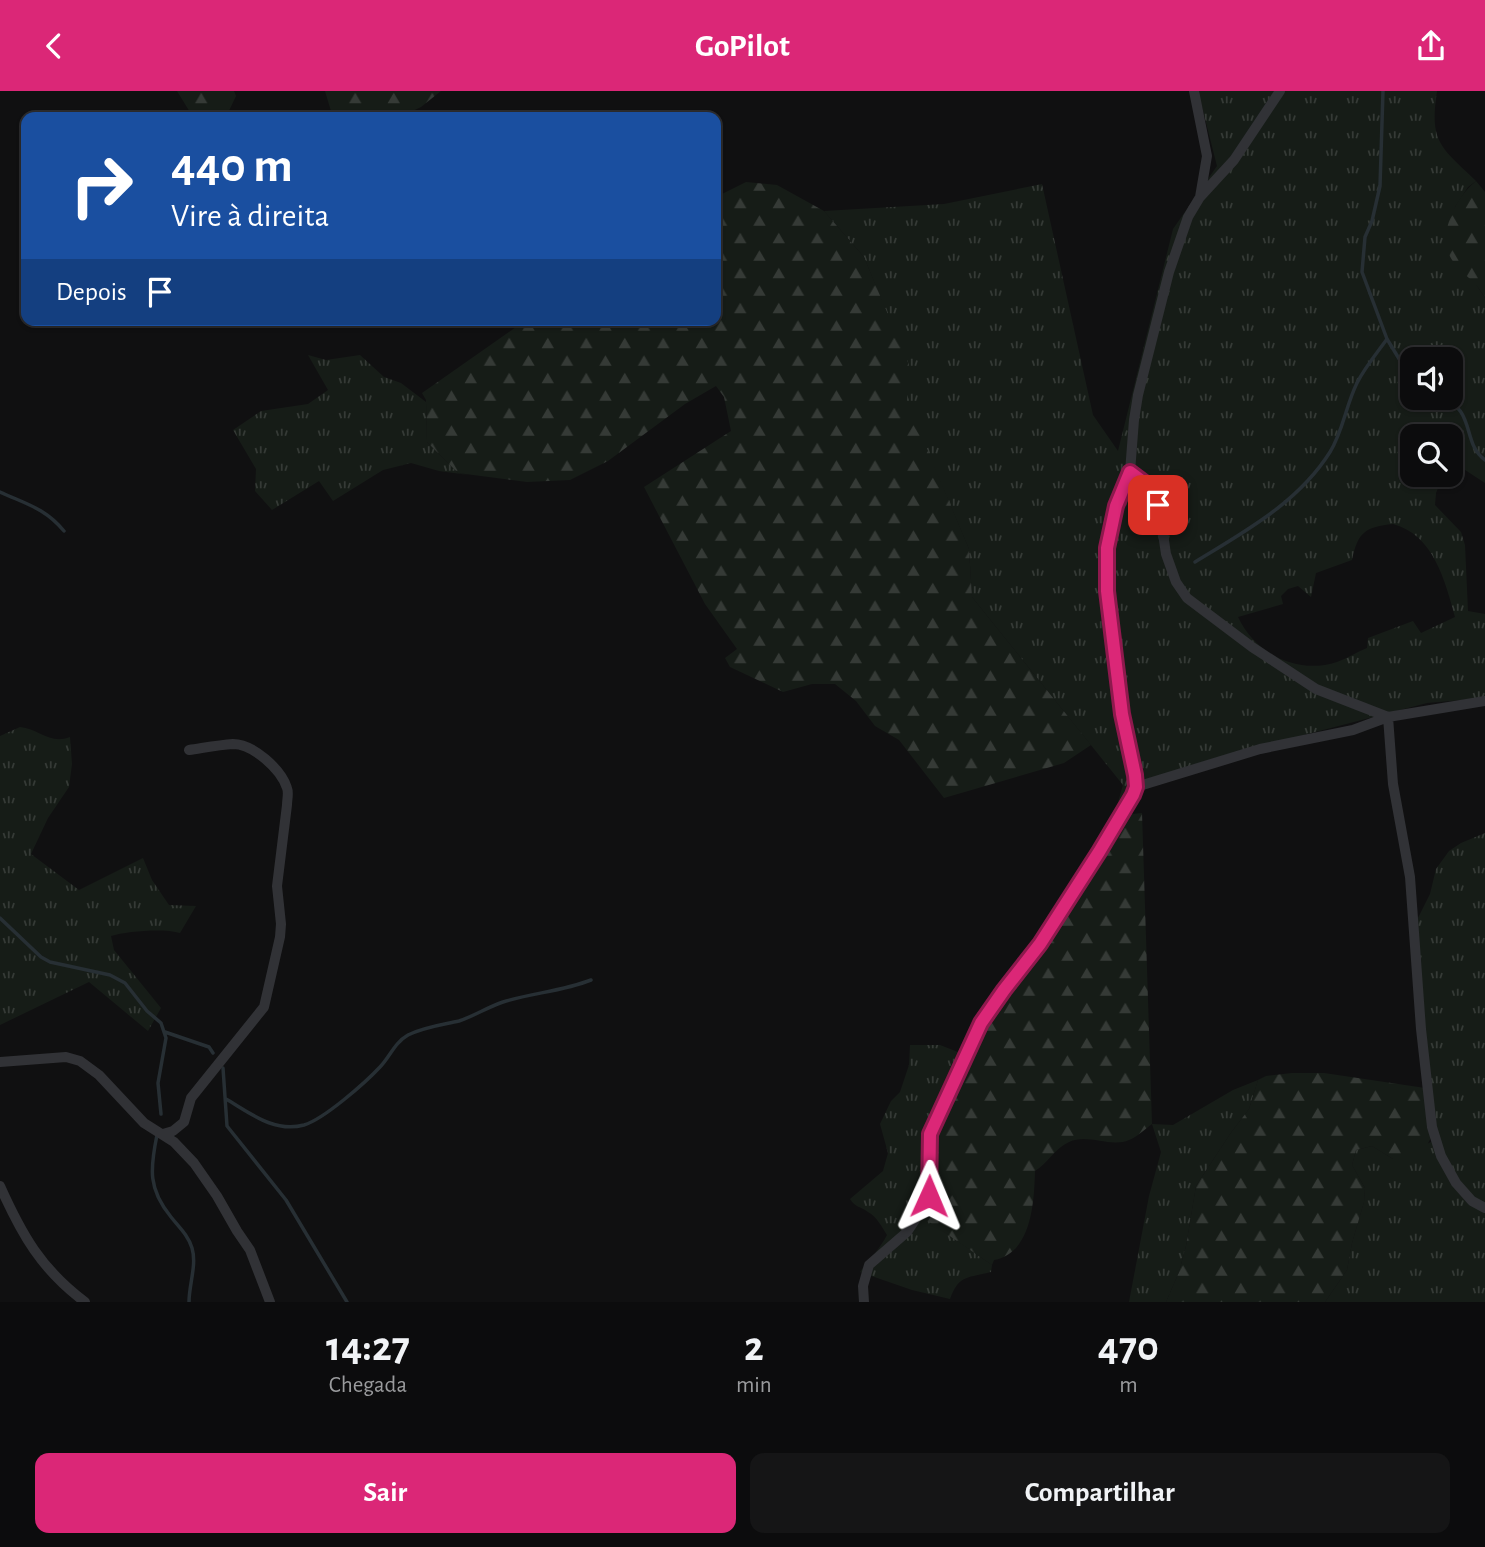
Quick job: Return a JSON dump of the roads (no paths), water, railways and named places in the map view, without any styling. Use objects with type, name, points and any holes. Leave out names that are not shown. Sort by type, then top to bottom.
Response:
[{"type":"street","points":[[1194,91],[1206,156],[1200,197]]},
{"type":"street","points":[[864,1302],[863,1286],[869,1265],[907,1231],[929,1196],[930,1134],[981,1023],[1040,944],[1099,852],[1136,787],[1117,677],[1107,591],[1107,548],[1116,506],[1130,472],[1136,408],[1179,239],[1200,197],[1234,160],[1280,91]]},
{"type":"street","points":[[1130,472],[1150,487],[1158,501],[1166,554],[1176,582],[1187,598],[1252,647],[1316,689],[1388,717]]},
{"type":"street","points":[[1136,787],[1229,757],[1353,730],[1388,717],[1485,701]]},
{"type":"street","points":[[1388,717],[1393,784],[1410,877],[1421,1029],[1432,1127],[1441,1156],[1456,1183],[1472,1201],[1485,1208]]},
{"type":"street","points":[[163,1134],[173,1131],[184,1122],[191,1098],[264,1007],[281,924],[277,886],[288,793],[284,782],[263,757],[245,746],[234,744],[189,750]]},
{"type":"street","points":[[0,1062],[57,1057],[80,1061],[99,1075],[144,1123],[186,1153],[217,1196],[250,1250],[270,1302]]},
{"type":"street","points":[[0,1186],[17,1225],[34,1253],[85,1302]]},
{"type":"waterway","points":[[1383,91],[1380,186],[1372,221],[1365,237],[1362,272],[1387,339],[1400,360]]},
{"type":"waterway","points":[[1195,562],[1269,515],[1317,470],[1334,444],[1357,383],[1387,339]]},
{"type":"waterway","points":[[1460,410],[1473,445],[1485,460]]},
{"type":"waterway","points":[[0,492],[42,512],[64,531]]},
{"type":"waterway","points":[[0,918],[41,957],[50,962],[110,975],[125,983],[147,1011],[161,1023],[166,1038],[158,1083],[161,1114]]},
{"type":"waterway","points":[[226,1099],[272,1124],[293,1127],[304,1125],[322,1116],[355,1091],[408,1035],[459,1021],[503,1002],[591,980]]},
{"type":"waterway","points":[[165,1032],[209,1047],[213,1053]]},
{"type":"waterway","points":[[223,1068],[227,1126],[286,1200],[347,1302]]},
{"type":"waterway","points":[[157,1135],[152,1169],[155,1188],[164,1207],[183,1231],[192,1248],[193,1268],[189,1302]]}]
